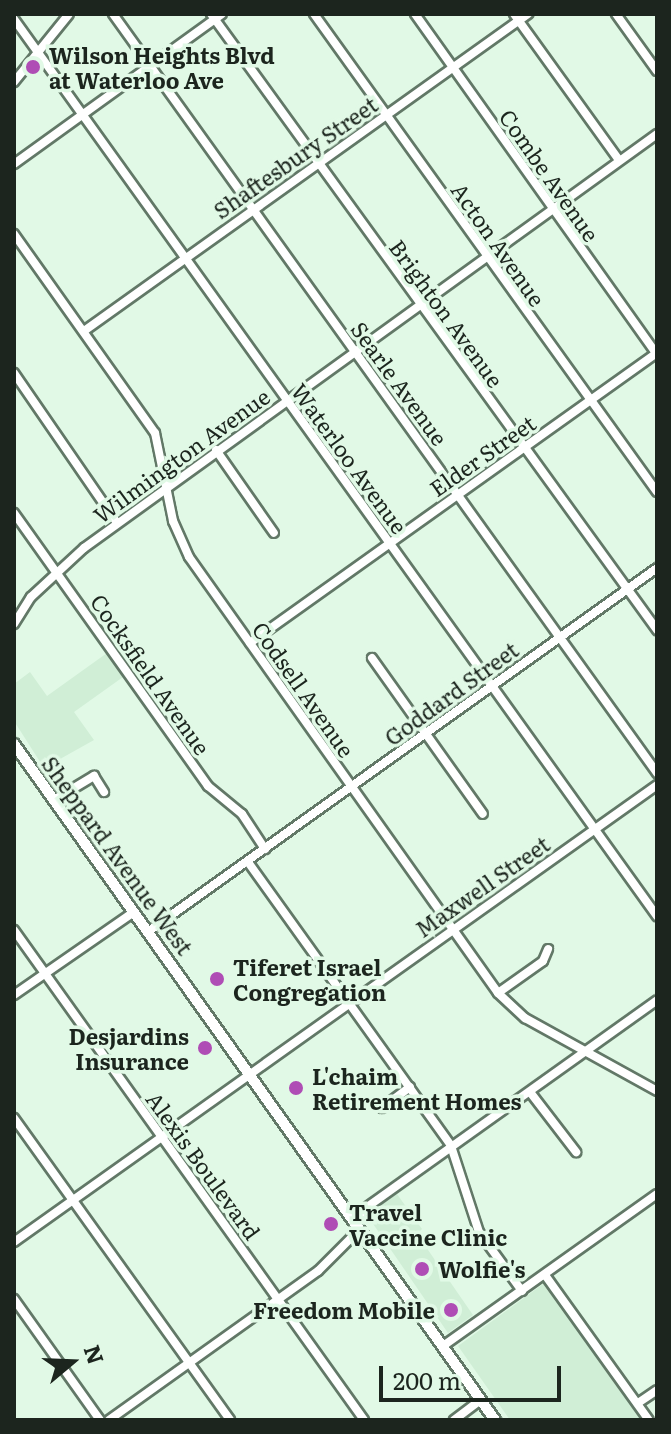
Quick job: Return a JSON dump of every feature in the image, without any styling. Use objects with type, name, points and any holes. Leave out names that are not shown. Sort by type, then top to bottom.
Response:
[{"type":"main road","name":"Sheppard Avenue West","points":[[14,744],[495,1420]]},
{"type":"street","points":[[14,82],[69,14]]},
{"type":"street","name":"Searle Avenue","points":[[113,14],[657,773]]},
{"type":"street","name":"Acton Avenue","points":[[314,14],[588,401],[657,492]]},
{"type":"street","name":"Combe Avenue","points":[[415,14],[656,354]]},
{"type":"street","name":"Shaftesbury Street","points":[[84,331],[453,67],[516,17],[528,14]]},
{"type":"street","points":[[616,14],[657,71]]},
{"type":"street","points":[[14,164],[216,16]]},
{"type":"street","name":"Brighton Avenue","points":[[216,16],[419,307],[657,630]]},
{"type":"street","points":[[516,17],[619,160]]},
{"type":"street","name":"Waterloo Avenue","points":[[14,19],[183,259],[494,685],[657,916]]},
{"type":"street","name":"Wilmington Avenue","points":[[14,624],[56,571],[117,523],[657,134]]},
{"type":"street","name":"Codsell Avenue","points":[[14,234],[155,433],[165,488],[189,557],[498,993],[525,1018],[657,1091]]},
{"type":"street","name":"Elder Street","points":[[250,643],[656,354]]},
{"type":"street","points":[[14,373],[117,523]]},
{"type":"street","points":[[216,450],[274,533]]},
{"type":"street","name":"Cocksfield Avenue","points":[[14,513],[208,786],[242,814],[265,849]]},
{"type":"street","name":"Goddard Street","points":[[149,931],[657,568]]},
{"type":"street","points":[[372,658],[483,814]]},
{"type":"street","points":[[54,800],[94,776],[104,792]]},
{"type":"street","name":"Maxwell Street","points":[[14,1242],[657,785]]},
{"type":"street","points":[[248,862],[451,1146],[479,1232],[522,1291]]},
{"type":"street","points":[[14,995],[134,912]]},
{"type":"street","name":"Alexis Boulevard","points":[[14,930],[364,1420]]},
{"type":"street","points":[[498,993],[543,961],[548,949]]},
{"type":"street","points":[[109,1420],[279,1299],[340,1251],[363,1210],[587,1054],[657,1000]]},
{"type":"street","points":[[382,1108],[410,1087]]},
{"type":"street","points":[[530,1092],[576,1152]]},
{"type":"street","points":[[14,1118],[230,1420]]},
{"type":"street","points":[[443,1346],[657,1194]]},
{"type":"street","points":[[545,1275],[649,1420]]},
{"type":"street","points":[[14,1299],[100,1420]]},
{"type":"street","points":[[638,1403],[657,1390]]},
{"type":"street","points":[[454,1420],[481,1400]]},
{"type":"shaded area","points":[[107,653],[123,677],[74,712],[94,740],[44,768],[14,721],[14,684],[30,672],[47,696]]},
{"type":"shaded area","points":[[397,1194],[422,1229],[417,1234],[473,1315],[448,1333],[367,1215]]},
{"type":"shaded area","points":[[543,1284],[641,1420],[510,1420],[458,1346]]},
{"type":"place","name":"Wilson Heights Blvd at Waterloo Ave","points":[[33,67]]},
{"type":"place","name":"Tiferet Israel Congregation","points":[[217,979]]},
{"type":"place","name":"Desjardins Insurance","points":[[205,1048]]},
{"type":"place","name":"L'chaim Retirement Homes","points":[[296,1088]]},
{"type":"place","name":"Travel Vaccine Clinic","points":[[331,1224]]},
{"type":"place","name":"Wolfie's","points":[[422,1269]]},
{"type":"place","name":"Freedom Mobile","points":[[451,1310]]}]
